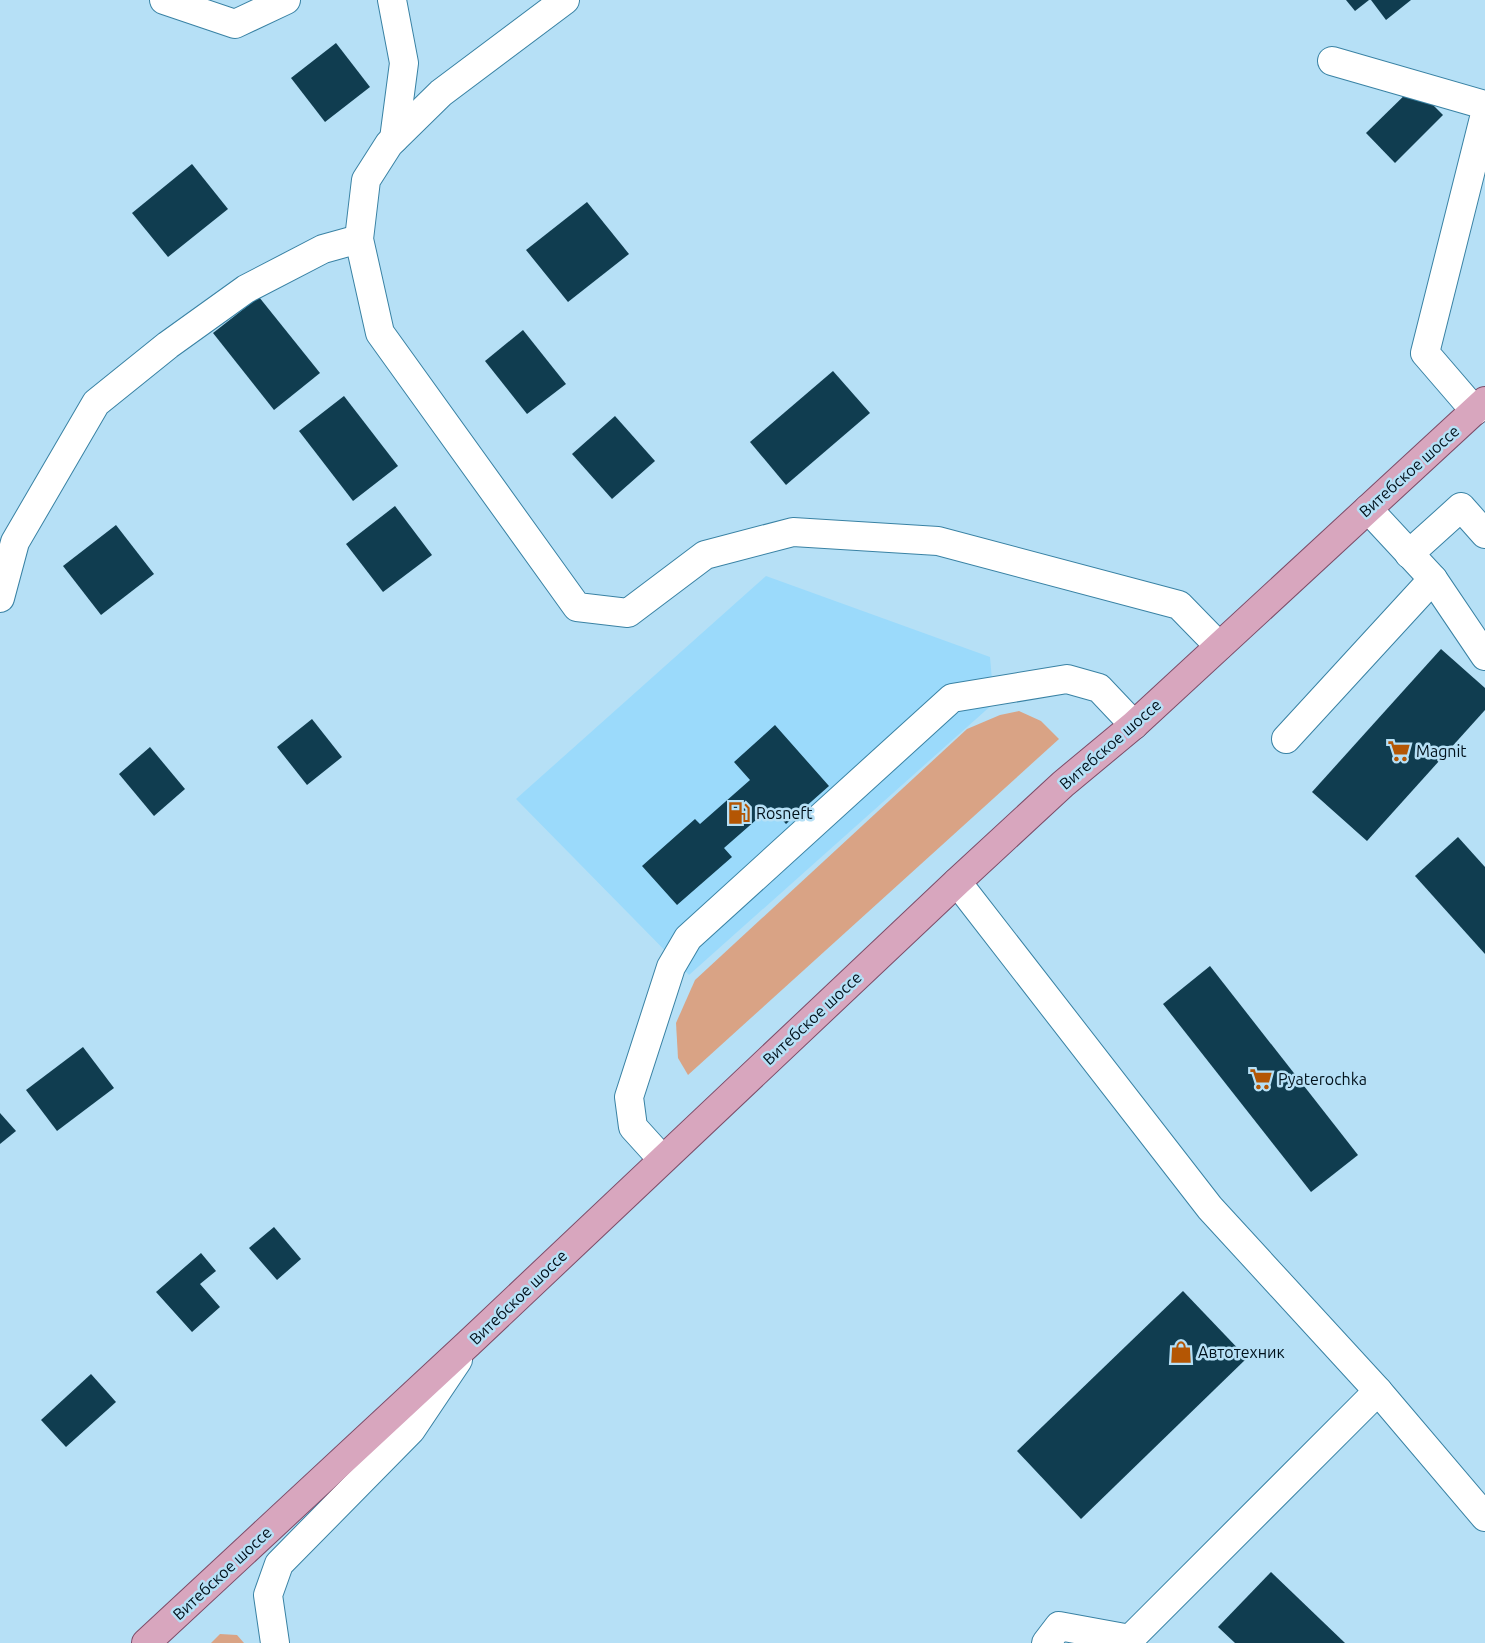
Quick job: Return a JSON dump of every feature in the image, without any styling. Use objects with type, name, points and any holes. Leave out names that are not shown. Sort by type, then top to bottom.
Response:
[{"type":"main road","name":"Витебское шоссе","points":[[146,1643],[469,1343],[957,882],[1063,784],[1134,725],[1480,406]]},
{"type":"street","points":[[164,0],[235,24],[286,0]]},
{"type":"street","points":[[392,0],[404,63],[394,139]]},
{"type":"street","points":[[565,0],[441,93],[394,139],[366,180],[359,239],[380,333],[577,607],[628,613],[705,555],[793,532],[899,538],[938,541],[1179,605],[1219,646]]},
{"type":"street","points":[[1332,61],[1485,105]]},
{"type":"street","points":[[1480,406],[1425,352],[1485,114]]},
{"type":"street","points":[[0,598],[16,542],[96,404],[168,345],[246,289],[323,249],[359,239]]},
{"type":"street","points":[[1409,554],[1461,507],[1485,534]]},
{"type":"street","points":[[1368,509],[1432,579],[1485,656]]},
{"type":"street","points":[[1286,739],[1432,579]]},
{"type":"street","points":[[662,1159],[633,1127],[629,1097],[671,967],[688,938],[952,698],[1067,679],[1099,688],[1134,725]]},
{"type":"street","points":[[957,882],[1210,1208],[1378,1391],[1485,1517]]},
{"type":"street","points":[[275,1643],[268,1595],[279,1564],[411,1430],[469,1343]]},
{"type":"street","points":[[1046,1643],[1059,1626],[1130,1638],[1378,1391]]},
{"type":"shaded area","points":[[766,576],[990,657],[994,703],[689,975],[516,799]]},
{"type":"shaded area","points":[[1019,711],[1041,721],[1059,739],[688,1075],[678,1058],[676,1023],[695,980],[967,729],[1000,715]]},
{"type":"shaded area","points":[[220,1634],[237,1635],[244,1643],[211,1643]]},
{"type":"building","points":[[1346,0],[1369,0],[1355,11]]},
{"type":"building","points":[[1371,0],[1411,0],[1386,20]]},
{"type":"building","points":[[336,43],[370,87],[325,122],[291,78]]},
{"type":"building","points":[[1414,86],[1443,115],[1395,163],[1366,133]]},
{"type":"building","points":[[192,164],[228,209],[168,257],[132,213]]},
{"type":"building","points":[[587,202],[629,254],[568,302],[526,250]]},
{"type":"building","points":[[259,297],[320,373],[274,410],[213,333]]},
{"type":"building","points":[[523,330],[566,384],[527,414],[485,361]]},
{"type":"building","points":[[833,371],[870,413],[786,485],[750,442]]},
{"type":"building","points":[[344,396],[398,466],[353,501],[299,431]]},
{"type":"building","points":[[615,416],[655,461],[612,499],[572,454]]},
{"type":"building","points":[[395,506],[432,555],[383,592],[346,544]]},
{"type":"building","points":[[116,525],[154,574],[101,615],[63,566]]},
{"type":"building","name":"Magnit","points":[[1441,649],[1485,688],[1485,710],[1367,841],[1312,792]]},
{"type":"building","points":[[312,719],[342,757],[307,785],[277,747]]},
{"type":"building","name":"Rosneft","points":[[775,725],[829,786],[786,824],[771,807],[724,848],[732,857],[677,905],[642,866],[695,819],[700,824],[750,780],[734,762]]},
{"type":"building","points":[[150,747],[185,789],[154,816],[119,774]]},
{"type":"building","points":[[1458,837],[1485,867],[1485,954],[1415,876]]},
{"type":"building","name":"Pyaterochka","points":[[1210,966],[1358,1155],[1311,1192],[1163,1004]]},
{"type":"building","points":[[83,1047],[114,1088],[57,1131],[26,1090]]},
{"type":"building","points":[[0,1113],[16,1131],[0,1144]]},
{"type":"building","points":[[274,1227],[301,1259],[277,1280],[249,1248]]},
{"type":"building","points":[[201,1253],[216,1271],[200,1284],[220,1307],[192,1332],[156,1292]]},
{"type":"building","points":[[1183,1291],[1247,1358],[1081,1519],[1017,1451]]},
{"type":"building","points":[[91,1374],[116,1402],[66,1447],[41,1420]]},
{"type":"building","points":[[1271,1572],[1345,1643],[1235,1643],[1218,1627]]},
{"type":"place","name":"Magnit","points":[[1399,751]]},
{"type":"place","name":"Rosneft","points":[[739,813]]},
{"type":"place","name":"Pyaterochka","points":[[1261,1079]]},
{"type":"place","name":"Автотехник","points":[[1181,1352]]}]
